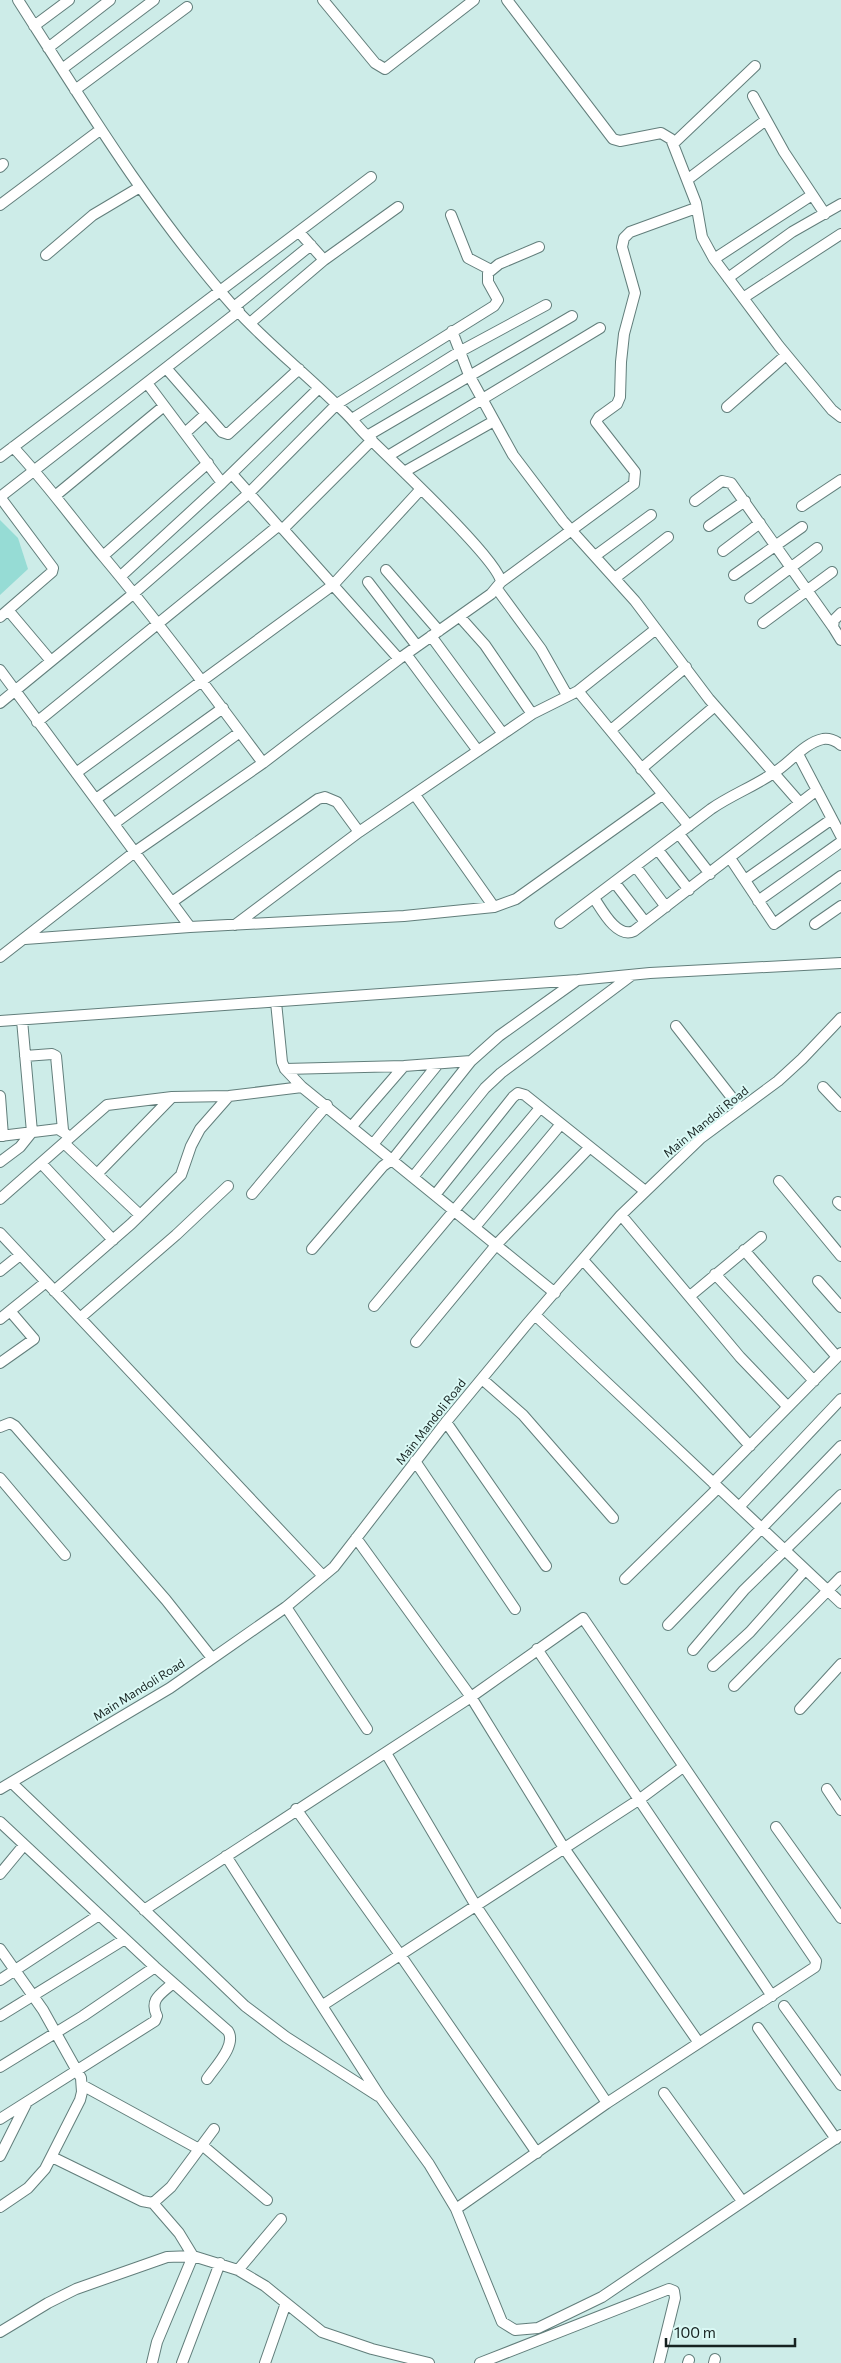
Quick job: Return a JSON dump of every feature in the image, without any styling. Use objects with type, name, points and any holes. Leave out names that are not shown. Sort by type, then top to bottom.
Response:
[{"type":"street","points":[[18,0],[100,130],[176,236],[250,323],[337,404],[442,509],[490,563],[501,577],[499,585],[541,650],[567,695]]},
{"type":"street","points":[[34,26],[69,0]]},
{"type":"street","points":[[48,48],[110,0]]},
{"type":"street","points":[[62,69],[154,0]]},
{"type":"street","points":[[323,0],[375,63],[385,69],[474,0]]},
{"type":"street","points":[[507,0],[613,139],[620,142],[661,133],[668,136],[687,180],[696,208],[702,237],[714,259],[786,355],[832,410],[841,417]]},
{"type":"street","points":[[75,90],[186,7]]},
{"type":"street","points":[[673,144],[755,66]]},
{"type":"street","points":[[752,96],[825,214]]},
{"type":"street","points":[[687,180],[766,120]]},
{"type":"street","points":[[0,205],[100,130]]},
{"type":"street","points":[[0,457],[371,177]]},
{"type":"street","points":[[46,255],[93,215],[140,187]]},
{"type":"street","points":[[714,259],[812,195]]},
{"type":"street","points":[[728,278],[792,232],[841,204]]},
{"type":"street","points":[[250,323],[324,260],[398,207]]},
{"type":"street","points":[[0,958],[136,851],[263,763],[403,656],[460,617],[571,530],[631,487],[636,480],[635,472],[596,422],[599,417],[617,404],[620,397],[624,334],[635,293],[622,242],[630,232],[696,208]]},
{"type":"street","points":[[451,215],[468,258],[491,270]]},
{"type":"street","points":[[299,232],[324,260]]},
{"type":"street","points":[[744,298],[841,234]]},
{"type":"street","points":[[0,617],[52,572],[54,568],[0,497],[147,384],[311,245]]},
{"type":"street","points":[[0,703],[133,594],[248,494],[337,404],[497,303],[496,294],[487,278],[491,270],[539,246]]},
{"type":"street","points":[[352,419],[459,352],[546,305]]},
{"type":"street","points":[[37,722],[281,527],[370,438],[469,374],[572,316]]},
{"type":"street","points":[[388,456],[600,328]]},
{"type":"street","points":[[452,331],[469,374],[513,455],[571,530],[615,578],[715,706],[800,803]]},
{"type":"street","points":[[726,407],[786,355]]},
{"type":"street","points":[[166,368],[222,432],[231,433],[299,369]]},
{"type":"street","points":[[147,384],[222,483]]},
{"type":"street","points":[[121,576],[232,474],[319,388]]},
{"type":"street","points":[[55,496],[164,406]]},
{"type":"street","points":[[185,433],[206,414]]},
{"type":"street","points":[[404,472],[494,421]]},
{"type":"street","points":[[13,447],[121,576],[133,594],[203,681],[263,763]]},
{"type":"street","points":[[103,556],[208,463]]},
{"type":"street","points":[[232,474],[332,585],[403,656],[478,752]]},
{"type":"street","points":[[695,501],[725,480],[731,483],[808,590],[841,640]]},
{"type":"street","points":[[802,506],[841,480]]},
{"type":"street","points":[[76,773],[332,585],[421,489]]},
{"type":"street","points":[[709,526],[745,501]]},
{"type":"street","points":[[595,556],[651,515]]},
{"type":"street","points":[[723,551],[760,523]]},
{"type":"street","points":[[734,576],[775,544],[802,527]]},
{"type":"street","points":[[615,578],[668,537]]},
{"type":"street","points":[[750,598],[817,548]]},
{"type":"street","points":[[386,570],[435,634],[503,734]]},
{"type":"street","points":[[764,623],[832,572]]},
{"type":"street","points":[[368,582],[417,646]]},
{"type":"street","points":[[8,610],[51,661]]},
{"type":"street","points":[[833,627],[834,620],[841,613]]},
{"type":"street","points":[[460,617],[485,646],[532,714]]},
{"type":"street","points":[[234,925],[359,832],[532,714],[578,691],[656,629]]},
{"type":"street","points":[[611,730],[686,667]]},
{"type":"street","points":[[0,670],[37,722],[136,851],[190,927]]},
{"type":"street","points":[[578,691],[689,826]]},
{"type":"street","points":[[641,769],[715,706]]},
{"type":"street","points":[[96,799],[223,708]]},
{"type":"street","points":[[114,824],[240,732]]},
{"type":"street","points":[[560,923],[728,797],[775,773],[808,745],[825,739],[831,739],[841,746]]},
{"type":"street","points":[[798,754],[841,836]]},
{"type":"street","points":[[594,898],[620,931],[630,933],[710,874],[817,790]]},
{"type":"street","points":[[415,795],[494,907]]},
{"type":"street","points":[[25,939],[190,927],[404,916],[494,907],[516,899],[662,795]]},
{"type":"street","points":[[172,902],[318,799],[325,797],[336,802],[359,832]]},
{"type":"street","points":[[744,880],[832,819]]},
{"type":"street","points":[[679,834],[710,874]]},
{"type":"street","points":[[758,901],[841,842]]},
{"type":"street","points":[[658,850],[689,890]]},
{"type":"street","points":[[730,858],[774,924],[841,876]]},
{"type":"street","points":[[636,867],[666,907]]},
{"type":"street","points":[[615,883],[645,922]]},
{"type":"street","points":[[815,924],[841,906]]},
{"type":"street","points":[[0,1021],[632,975],[841,963]]},
{"type":"street","points":[[413,1176],[485,1088],[501,1073],[632,975]]},
{"type":"street","points":[[312,1249],[383,1166],[393,1159],[471,1061],[499,1036],[578,980]]},
{"type":"street","points":[[276,1002],[279,1042],[285,1069],[302,1087],[374,1143],[434,1195],[497,1244],[555,1293]]},
{"type":"street","name":"Main Mandoli Road","points":[[0,1789],[170,1688],[286,1607],[323,1576],[344,1556],[446,1422],[621,1216],[701,1138],[802,1059],[841,1018]]},
{"type":"street","points":[[0,1162],[20,1147],[32,1132],[22,1020]]},
{"type":"street","points":[[676,1026],[740,1108]]},
{"type":"street","points":[[25,1056],[52,1054],[56,1056],[65,1137]]},
{"type":"street","points":[[285,1069],[404,1066],[471,1061]]},
{"type":"street","points":[[374,1143],[438,1064]]},
{"type":"street","points":[[352,1126],[404,1066]]},
{"type":"street","points":[[0,1199],[41,1163],[65,1137],[107,1105],[172,1097],[229,1096],[302,1087]]},
{"type":"street","points":[[823,1087],[841,1106]]},
{"type":"street","points":[[434,1195],[516,1094],[525,1096],[645,1191]]},
{"type":"street","points":[[0,1096],[2,1136],[58,1129],[97,1174],[140,1215]]},
{"type":"street","points":[[54,1291],[114,1240],[181,1175],[191,1146],[200,1129],[229,1096]]},
{"type":"street","points":[[97,1174],[172,1097]]},
{"type":"street","points":[[252,1194],[327,1105]]},
{"type":"street","points":[[374,1306],[540,1108]]},
{"type":"street","points":[[476,1227],[560,1124]]},
{"type":"street","points":[[416,1342],[497,1244],[590,1147]]},
{"type":"street","points":[[41,1163],[114,1240]]},
{"type":"street","points":[[779,1181],[841,1256]]},
{"type":"street","points":[[80,1318],[176,1235],[228,1186]]},
{"type":"street","points":[[621,1216],[740,1357],[788,1407]]},
{"type":"street","points":[[0,1233],[323,1576]]},
{"type":"street","points":[[690,1296],[760,1238]]},
{"type":"street","points":[[625,1579],[839,1355],[744,1250]]},
{"type":"street","points":[[0,1271],[20,1255]]},
{"type":"street","points":[[583,1260],[750,1446]]},
{"type":"street","points":[[715,1274],[814,1381]]},
{"type":"street","points":[[0,1319],[46,1282]]},
{"type":"street","points":[[818,1282],[841,1307]]},
{"type":"street","points":[[0,1363],[34,1339],[10,1311]]},
{"type":"street","points":[[535,1315],[841,1603]]},
{"type":"street","points":[[482,1379],[523,1415],[612,1518]]},
{"type":"street","points":[[739,1507],[841,1399]]},
{"type":"street","points":[[446,1422],[546,1566]]},
{"type":"street","points":[[0,1426],[10,1423],[15,1426],[159,1593],[212,1658]]},
{"type":"street","points":[[668,1625],[721,1568],[763,1528],[841,1446]]},
{"type":"street","points":[[416,1461],[515,1609]]},
{"type":"street","points":[[0,1478],[65,1555]]},
{"type":"street","points":[[693,1650],[744,1590],[841,1495]]},
{"type":"street","points":[[356,1538],[471,1697],[564,1848],[699,2043]]},
{"type":"street","points":[[713,1666],[750,1632],[805,1570]]},
{"type":"street","points":[[734,1686],[841,1577]]},
{"type":"street","points":[[286,1607],[367,1729]]},
{"type":"street","points":[[144,1910],[296,1809],[471,1697],[583,1618],[816,1961],[812,1970],[607,2103],[456,2209]]},
{"type":"street","points":[[537,1649],[772,1996]]},
{"type":"street","points":[[800,1709],[841,1664]]},
{"type":"street","points":[[386,1753],[476,1906],[607,2103]]},
{"type":"street","points":[[323,2005],[402,1956],[640,1799],[683,1767]]},
{"type":"street","points":[[12,1783],[245,2006],[286,2037],[381,2098]]},
{"type":"street","points":[[827,1789],[841,1810]]},
{"type":"street","points":[[296,1809],[402,1956],[537,2153]]},
{"type":"street","points":[[0,1822],[155,1967],[230,2034],[229,2047],[207,2079]]},
{"type":"street","points":[[776,1827],[841,1918]]},
{"type":"street","points":[[0,1874],[24,1845]]},
{"type":"street","points":[[226,1856],[381,2098],[429,2164],[456,2209],[502,2322],[515,2330],[538,2328],[602,2297],[838,2137],[758,2028]]},
{"type":"street","points":[[0,1980],[99,1915]]},
{"type":"street","points":[[0,2016],[125,1939]]},
{"type":"street","points":[[0,1949],[57,2033],[78,2072],[82,2085],[80,2100],[52,2157],[36,2180],[0,2207]]},
{"type":"street","points":[[0,2067],[57,2033],[155,1967]]},
{"type":"street","points":[[0,2119],[78,2072],[155,2021],[157,2016],[153,2009],[154,2001],[173,1983]]},
{"type":"street","points":[[784,2006],[839,2078]]},
{"type":"street","points":[[82,2085],[200,2147],[267,2200]]},
{"type":"street","points":[[664,2093],[742,2201]]},
{"type":"street","points":[[0,2156],[26,2104]]},
{"type":"street","points":[[153,2203],[171,2187],[214,2128]]},
{"type":"street","points":[[52,2157],[142,2201],[153,2203],[180,2233],[193,2256]]},
{"type":"street","points":[[238,2270],[281,2219]]},
{"type":"street","points":[[152,2363],[157,2342],[193,2256]]},
{"type":"street","points":[[0,2332],[76,2289],[167,2257],[193,2256],[238,2270],[286,2303],[312,2325],[332,2336],[372,2349],[429,2363]]},
{"type":"street","points":[[182,2363],[220,2263]]},
{"type":"street","points":[[480,2363],[669,2289],[674,2291],[675,2298],[659,2363]]},
{"type":"street","points":[[265,2363],[286,2303]]},
{"type":"shaded area","points":[[0,520],[18,538],[28,569],[0,595]]}]
